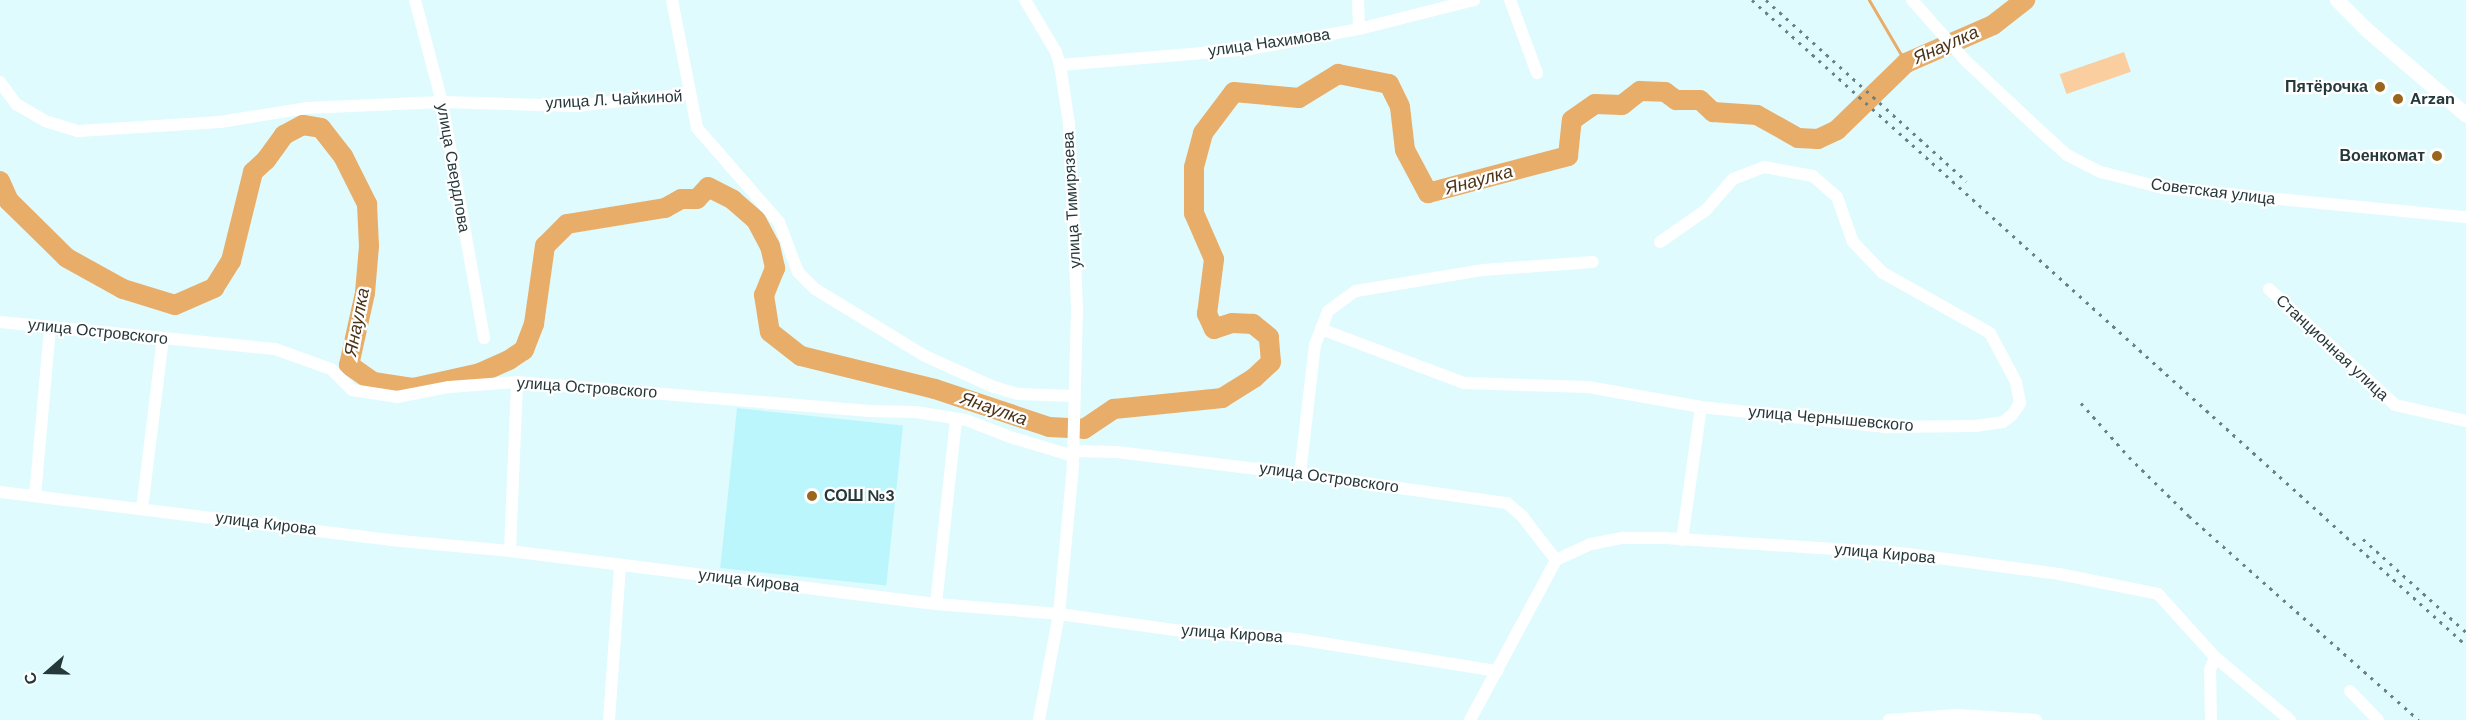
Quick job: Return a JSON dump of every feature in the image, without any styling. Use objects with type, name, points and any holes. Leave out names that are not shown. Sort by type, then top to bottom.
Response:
[{"type":"street","name":"улица Свердлова","points":[[415,0],[442,102],[484,338]]},
{"type":"street","points":[[672,0],[689,94]]},
{"type":"street","name":"улица Тимирязева","points":[[1025,0],[1056,51],[1060,65],[1070,147],[1077,308],[1074,454]]},
{"type":"street","points":[[1358,0],[1359,29]]},
{"type":"street","name":"улица Нахимова","points":[[1060,65],[1250,49],[1359,29],[1474,0]]},
{"type":"street","points":[[1510,0],[1537,73]]},
{"type":"street","name":"Советская улица","points":[[1912,0],[1966,61],[2067,154],[2101,172],[2163,188],[2466,217]]},
{"type":"street","points":[[2337,0],[2367,30],[2466,115]]},
{"type":"street","name":"улица Л. Чайкиной","points":[[0,82],[16,104],[45,121],[78,131],[220,122],[306,108],[442,102],[574,106],[689,94],[697,128],[779,222],[798,272],[816,289],[925,356],[994,387],[1018,394],[1074,403]]},
{"type":"street","name":"улица Чернышевского","points":[[1321,329],[1464,383],[1588,387],[1701,407],[1884,427],[1976,426],[2003,422],[2012,415],[2020,403],[2016,382],[1990,333],[1883,273],[1853,242],[1837,197],[1813,176],[1764,167],[1733,178],[1706,210],[1660,242]]},
{"type":"street","points":[[1300,474],[1316,345],[1328,311],[1356,291],[1483,270],[1593,262]]},
{"type":"street","name":"Станционная улица","points":[[2269,289],[2395,405],[2466,421]]},
{"type":"street","name":"улица Островского","points":[[0,322],[275,349],[331,369],[352,390],[397,397],[449,387],[517,382],[867,411],[916,412],[966,420],[1010,437],[1074,454],[1117,452],[1300,474],[1507,503],[1529,524],[1556,560]]},
{"type":"street","points":[[35,496],[50,328]]},
{"type":"street","points":[[142,509],[163,339]]},
{"type":"street","points":[[510,551],[517,382]]},
{"type":"street","points":[[1682,540],[1701,407]]},
{"type":"street","points":[[936,604],[956,420]]},
{"type":"street","points":[[1038,720],[1059,614],[1074,454]]},
{"type":"street","name":"улица Кирова","points":[[0,492],[390,540],[510,551],[936,604],[1059,614],[1181,631],[1297,639],[1497,671]]},
{"type":"street","name":"улица Кирова","points":[[1556,560],[1591,544],[1623,538],[1682,540],[1900,553],[2059,574],[2158,594],[2215,657],[2290,720]]},
{"type":"street","points":[[1470,720],[1556,560]]},
{"type":"street","points":[[609,720],[620,566]]},
{"type":"street","points":[[2211,720],[2210,670],[2215,657]]},
{"type":"street","points":[[2350,691],[2378,720]]},
{"type":"street","points":[[1889,720],[1957,715],[2036,720]]},
{"type":"shaded area","points":[[2124,52],[2131,72],[2067,94],[2060,74]]},
{"type":"shaded area","name":"СОШ №3","points":[[737,408],[903,425],[886,586],[720,568]]},
{"type":"waterway","points":[[1869,0],[1906,63]]},
{"type":"waterway","name":"Янаулка","points":[[0,181],[9,201],[67,258],[123,289],[175,305],[214,288],[231,261],[253,172],[266,160],[284,135],[303,125],[321,128],[343,156],[367,204],[369,246],[365,293],[349,365],[373,382],[413,388],[480,373],[509,360],[524,350],[534,324],[545,246],[567,224],[665,208],[681,199],[697,199],[708,187],[733,200],[756,220],[770,246],[775,268],[764,295],[770,332],[801,356],[935,389],[1049,427],[1084,429],[1114,409],[1222,398],[1254,378],[1271,362],[1269,337],[1253,324],[1232,323],[1214,329],[1207,314],[1214,259],[1194,213],[1194,167],[1203,133],[1234,92],[1299,98],[1338,74],[1389,84],[1400,107],[1405,150],[1428,193],[1568,156],[1572,120],[1595,104],[1622,105],[1640,91],[1665,92],[1676,100],[1700,100],[1713,112],[1757,115],[1798,138],[1818,139],[1837,130],[1906,63],[1993,25],[2025,0]]},
{"type":"railway","points":[[1752,0],[2466,645]]},
{"type":"railway","points":[[1766,0],[1966,181]]},
{"type":"railway","points":[[2081,403],[2129,457],[2189,516],[2419,720]]},
{"type":"railway","points":[[2363,539],[2466,632]]},
{"type":"place","name":"Пятёрочка","points":[[2380,87]]},
{"type":"place","name":"Arzan","points":[[2398,99]]},
{"type":"place","name":"Военкомат","points":[[2437,156]]},
{"type":"place","name":"СОШ №3","points":[[812,496]]}]
